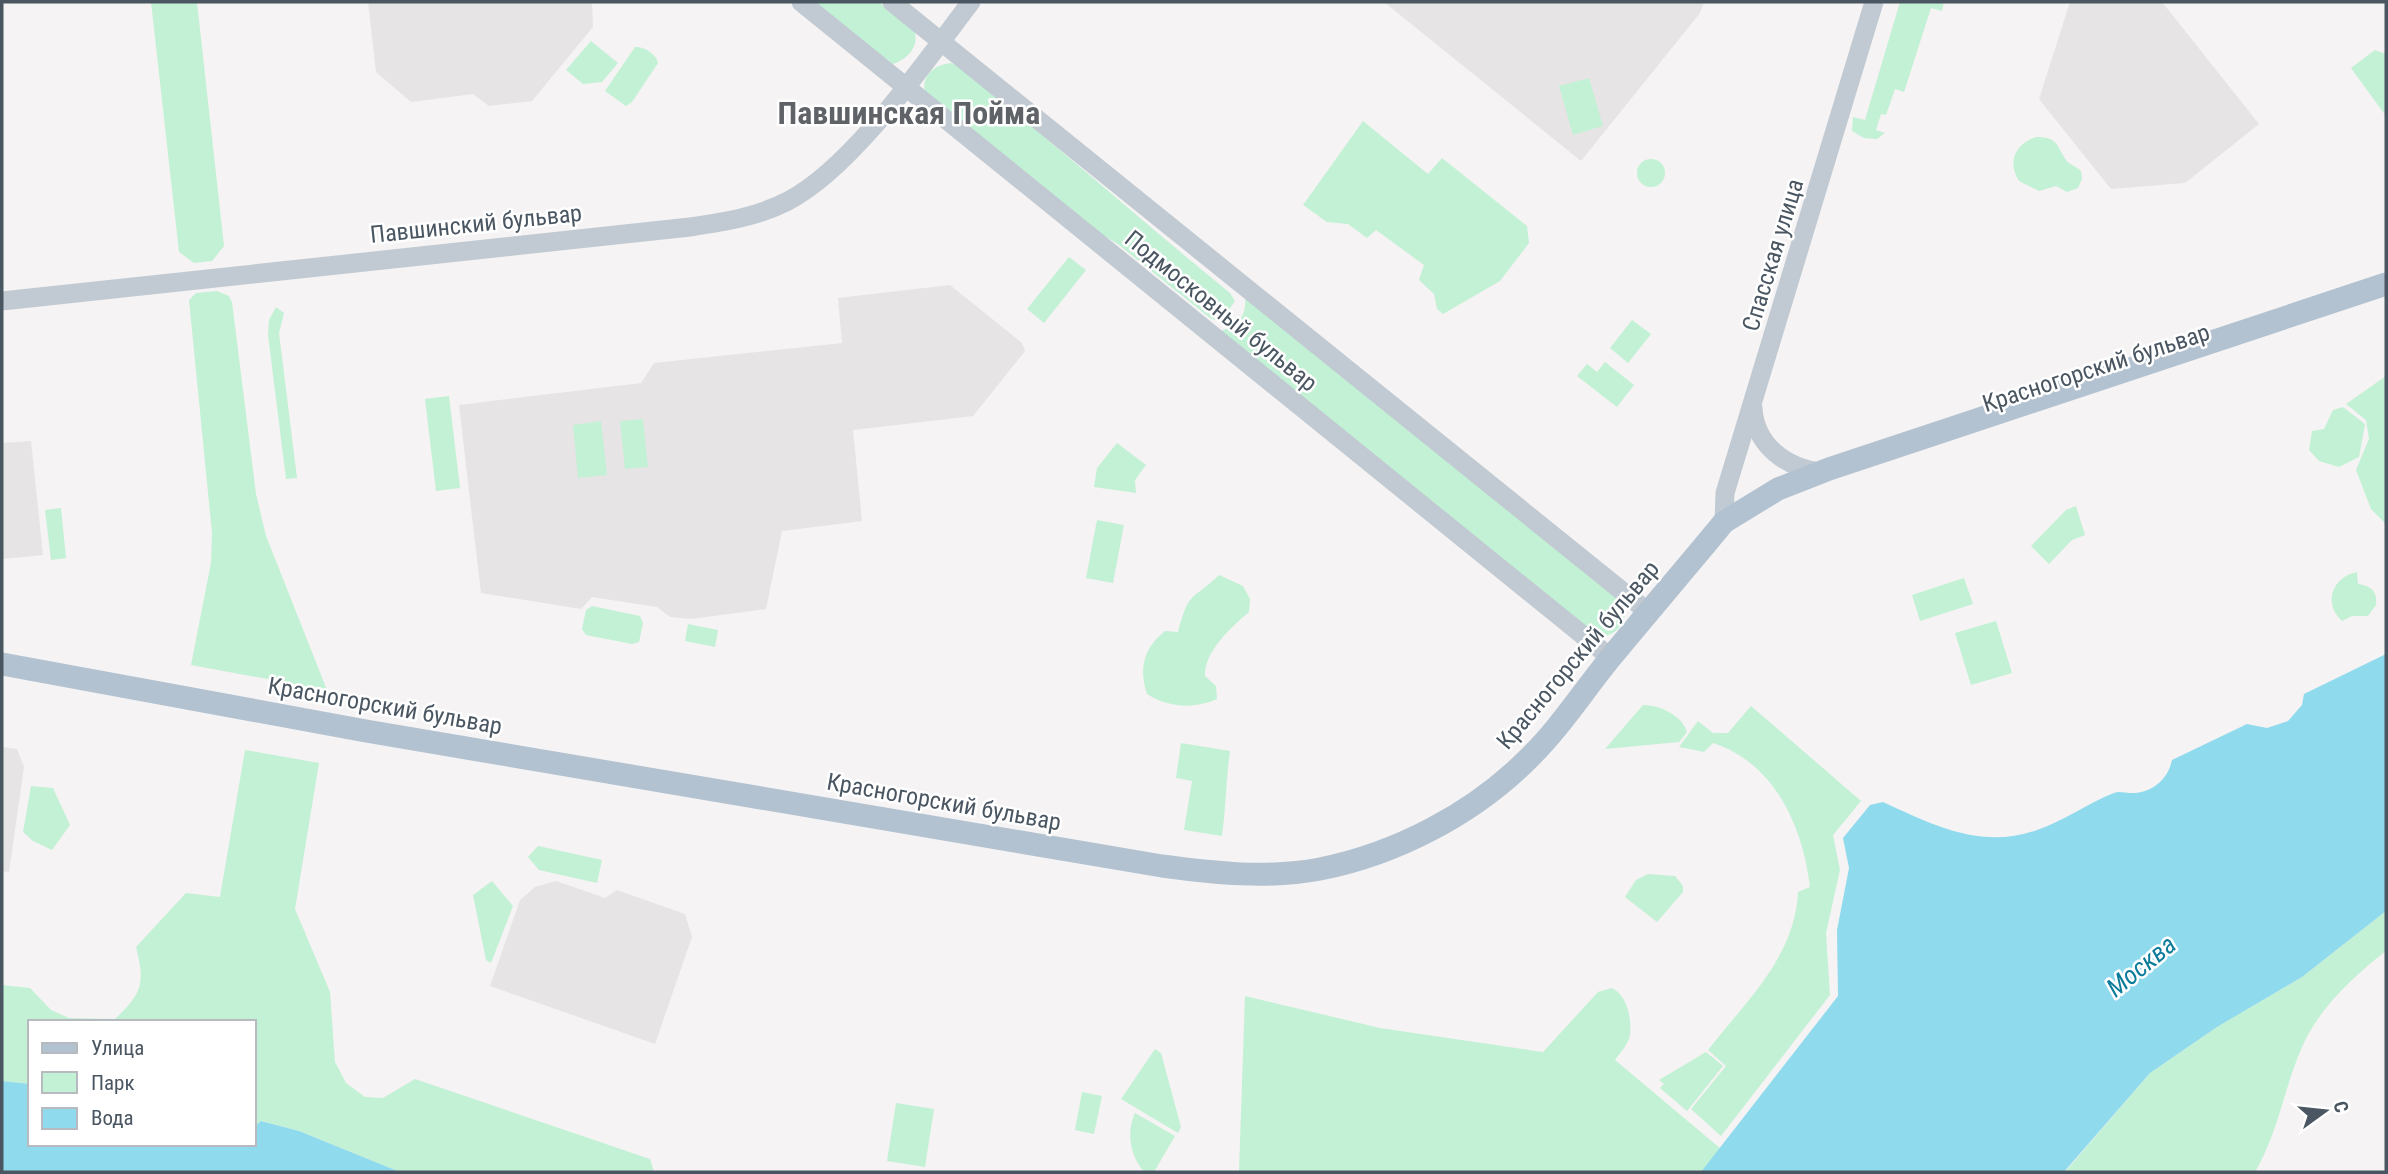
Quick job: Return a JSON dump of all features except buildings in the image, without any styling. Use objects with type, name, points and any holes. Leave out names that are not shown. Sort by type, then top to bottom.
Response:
[{"type":"main road","name":"Красногорский бульвар","points":[[1732,516],[1843,480],[2379,291]]},
{"type":"main road","name":"Красногорский бульвар","points":[[2,664],[366,731],[1162,866],[1250,875],[1319,869],[1358,859],[1440,824],[1497,787],[1529,759],[1648,612],[1732,516],[1778,489],[1821,472],[2379,291]]},
{"type":"street","name":"Подмосковный бульвар","points":[[801,2],[1611,658]]},
{"type":"street","name":"Подмосковный бульвар","points":[[892,2],[1648,612]]},
{"type":"street","points":[[940,41],[971,2]]},
{"type":"street","name":"Спасская улица","points":[[1732,516],[1725,492],[1874,2]]},
{"type":"street","name":"Павшинский бульвар","points":[[2,301],[690,227],[744,218],[785,202],[823,178],[940,41]]},
{"type":"street","points":[[1753,404],[1758,431],[1766,445],[1796,467],[1821,472]]},
{"type":"shaded area","points":[[368,2],[592,2],[593,27],[532,101],[489,106],[473,94],[411,102],[376,72]]},
{"type":"shaded area","points":[[1384,2],[1704,2],[1700,13],[1581,161]]},
{"type":"shaded area","points":[[2070,2],[2162,2],[2259,124],[2185,183],[2111,189],[2039,99]]},
{"type":"shaded area","points":[[950,285],[1022,343],[1025,351],[973,416],[853,430],[862,521],[782,531],[766,609],[691,619],[670,617],[657,607],[592,597],[581,609],[481,593],[459,405],[641,383],[654,363],[842,343],[838,298]]},
{"type":"shaded area","points":[[31,441],[43,555],[2,559],[2,443]]},
{"type":"shaded area","points":[[2,747],[17,749],[24,767],[9,872],[2,871]]},
{"type":"shaded area","points":[[556,881],[605,898],[617,890],[685,914],[692,937],[655,1044],[490,986],[520,900],[535,887]]},
{"type":"green space","points":[[151,2],[197,2],[224,246],[212,261],[194,263],[179,252]]},
{"type":"green space","points":[[810,2],[879,2],[914,29],[914,46],[908,55],[893,64]]},
{"type":"green space","points":[[1900,2],[1944,2],[1942,11],[1931,8],[1904,92],[1895,89],[1886,115],[1881,114],[1876,130],[1885,133],[1877,139],[1864,138],[1852,131],[1853,117],[1865,120]]},
{"type":"green space","points":[[591,41],[618,63],[602,82],[583,84],[566,70]]},
{"type":"green space","points":[[635,47],[650,52],[658,63],[632,102],[626,106],[605,91]]},
{"type":"green space","points":[[2375,50],[2386,54],[2386,116],[2351,68]]},
{"type":"green space","points":[[951,63],[960,67],[994,95],[1230,293],[1235,301],[1224,317],[1218,321],[1210,318],[1119,245],[1081,221],[925,95],[925,82],[930,73],[939,66]]},
{"type":"green space","points":[[1589,78],[1603,126],[1573,135],[1559,86]]},
{"type":"green space","points":[[1363,121],[1428,174],[1442,158],[1527,226],[1529,243],[1500,281],[1443,314],[1437,309],[1434,294],[1419,280],[1424,265],[1376,230],[1367,238],[1348,224],[1327,222],[1303,205]]},
{"type":"green space","points":[[2036,137],[2053,141],[2068,162],[2081,171],[2082,179],[2078,188],[2067,192],[2056,186],[2039,191],[2019,181],[2015,174],[2015,154],[2023,144]]},
{"type":"green space","points":[[1651,159],[1661,163],[1665,173],[1661,183],[1651,187],[1641,183],[1637,173],[1641,163]]},
{"type":"green space","points":[[1069,257],[1086,270],[1044,323],[1027,309]]},
{"type":"green space","points":[[217,291],[229,296],[232,302],[256,494],[266,536],[327,690],[191,665],[211,563],[212,533],[189,300],[196,293]]},
{"type":"green space","points":[[1245,297],[1625,601],[1625,615],[1616,631],[1598,637],[1217,331],[1230,328],[1239,320],[1244,310]]},
{"type":"green space","points":[[276,307],[284,313],[279,333],[297,478],[286,479],[268,335],[269,320]]},
{"type":"green space","points":[[1632,320],[1651,334],[1628,363],[1610,348]]},
{"type":"green space","points":[[1605,362],[1634,385],[1617,407],[1577,376],[1587,364],[1597,372]]},
{"type":"green space","points":[[2386,376],[2386,524],[2371,509],[2356,470],[2369,439],[2366,420],[2346,404]]},
{"type":"green space","points":[[449,396],[460,488],[436,491],[425,399]]},
{"type":"green space","points":[[2343,407],[2365,424],[2359,457],[2339,467],[2319,461],[2309,450],[2312,431],[2324,429],[2333,410]]},
{"type":"green space","points":[[643,419],[648,467],[625,469],[620,421]]},
{"type":"green space","points":[[601,421],[607,475],[578,478],[573,425]]},
{"type":"green space","points":[[1117,443],[1146,465],[1135,480],[1136,493],[1094,487],[1097,468]]},
{"type":"green space","points":[[2076,506],[2085,535],[2072,540],[2049,564],[2031,546],[2066,510]]},
{"type":"green space","points":[[61,508],[66,558],[51,560],[45,510]]},
{"type":"green space","points":[[1097,520],[1124,525],[1113,583],[1086,578]]},
{"type":"green space","points":[[2357,572],[2358,584],[2373,590],[2376,605],[2368,616],[2352,616],[2342,621],[2333,606],[2333,592],[2341,579]]},
{"type":"green space","points":[[1219,575],[1243,586],[1250,599],[1249,612],[1220,641],[1206,667],[1205,676],[1216,686],[1217,699],[1182,706],[1155,699],[1147,694],[1143,676],[1148,652],[1165,631],[1178,632],[1189,602]]},
{"type":"green space","points":[[1964,578],[1973,604],[1920,621],[1912,595]]},
{"type":"green space","points":[[592,606],[640,616],[643,623],[639,642],[632,644],[586,635],[582,629],[586,610]]},
{"type":"green space","points":[[1996,621],[2012,673],[1971,685],[1955,633]]},
{"type":"green space","points":[[688,624],[718,630],[715,647],[685,641]]},
{"type":"green space","points":[[1643,705],[1669,712],[1680,721],[1687,732],[1679,742],[1605,749]]},
{"type":"green space","points":[[1751,706],[1861,801],[1833,835],[1840,870],[1826,933],[1830,995],[1721,1136],[1691,1109],[1726,1066],[1708,1050],[1752,996],[1778,958],[1795,915],[1798,892],[1810,887],[1801,842],[1793,820],[1769,782],[1735,752],[1713,743],[1704,752],[1679,747],[1698,721],[1713,733],[1728,733]]},
{"type":"green space","points":[[1181,743],[1230,751],[1222,836],[1184,830],[1192,781],[1176,778]]},
{"type":"green space","points":[[245,750],[319,763],[295,909],[330,992],[335,1062],[346,1083],[365,1097],[383,1098],[415,1079],[650,1159],[654,1172],[400,1172],[299,1131],[262,1121],[256,1126],[256,1020],[28,1020],[28,1084],[2,1081],[2,985],[30,988],[51,1010],[69,1018],[115,1019],[131,1002],[139,986],[141,978],[136,947],[186,893],[220,897]]},
{"type":"green space","points":[[31,786],[53,788],[70,825],[52,850],[33,841],[23,832]]},
{"type":"green space","points":[[538,846],[602,860],[597,883],[539,870],[528,857]]},
{"type":"green space","points":[[1648,874],[1675,876],[1683,886],[1683,892],[1657,922],[1625,897],[1636,880]]},
{"type":"green space","points":[[492,881],[513,906],[491,963],[486,960],[473,895]]},
{"type":"green space","points":[[2386,911],[2386,951],[2338,994],[2309,1033],[2296,1063],[2270,1142],[2255,1172],[2065,1172],[2150,1073],[2217,1027],[2302,977]]},
{"type":"green space","points":[[1612,988],[1625,1002],[1630,1022],[1629,1038],[1615,1060],[1721,1149],[1701,1172],[1239,1172],[1245,996],[1380,1028],[1543,1052],[1598,992]]},
{"type":"green space","points":[[1155,1049],[1161,1053],[1181,1127],[1178,1133],[1121,1099]]},
{"type":"green space","points":[[1706,1052],[1723,1066],[1687,1111],[1660,1088],[1664,1084],[1659,1080]]},
{"type":"green space","points":[[1082,1092],[1102,1096],[1094,1134],[1075,1130]]},
{"type":"green space","points":[[896,1103],[934,1109],[925,1167],[887,1161]]},
{"type":"green space","points":[[1135,1113],[1175,1136],[1154,1172],[1144,1172],[1133,1151],[1130,1136]]},
{"type":"water","name":"Москва","points":[[2386,654],[2386,911],[2302,977],[2217,1027],[2150,1073],[2064,1172],[1701,1172],[1838,996],[1837,930],[1849,868],[1843,838],[1870,805],[1883,802],[1939,826],[1977,836],[2017,835],[2037,830],[2114,793],[2138,793],[2151,788],[2167,774],[2172,760],[2247,724],[2267,728],[2288,721],[2302,705],[2304,694]]},
{"type":"water","points":[[2,1081],[28,1084],[28,1146],[256,1146],[256,1125],[261,1121],[299,1131],[400,1172],[2,1172]]},
{"type":"district","name":"Павшинская Пойма","points":[[909,113]]}]
